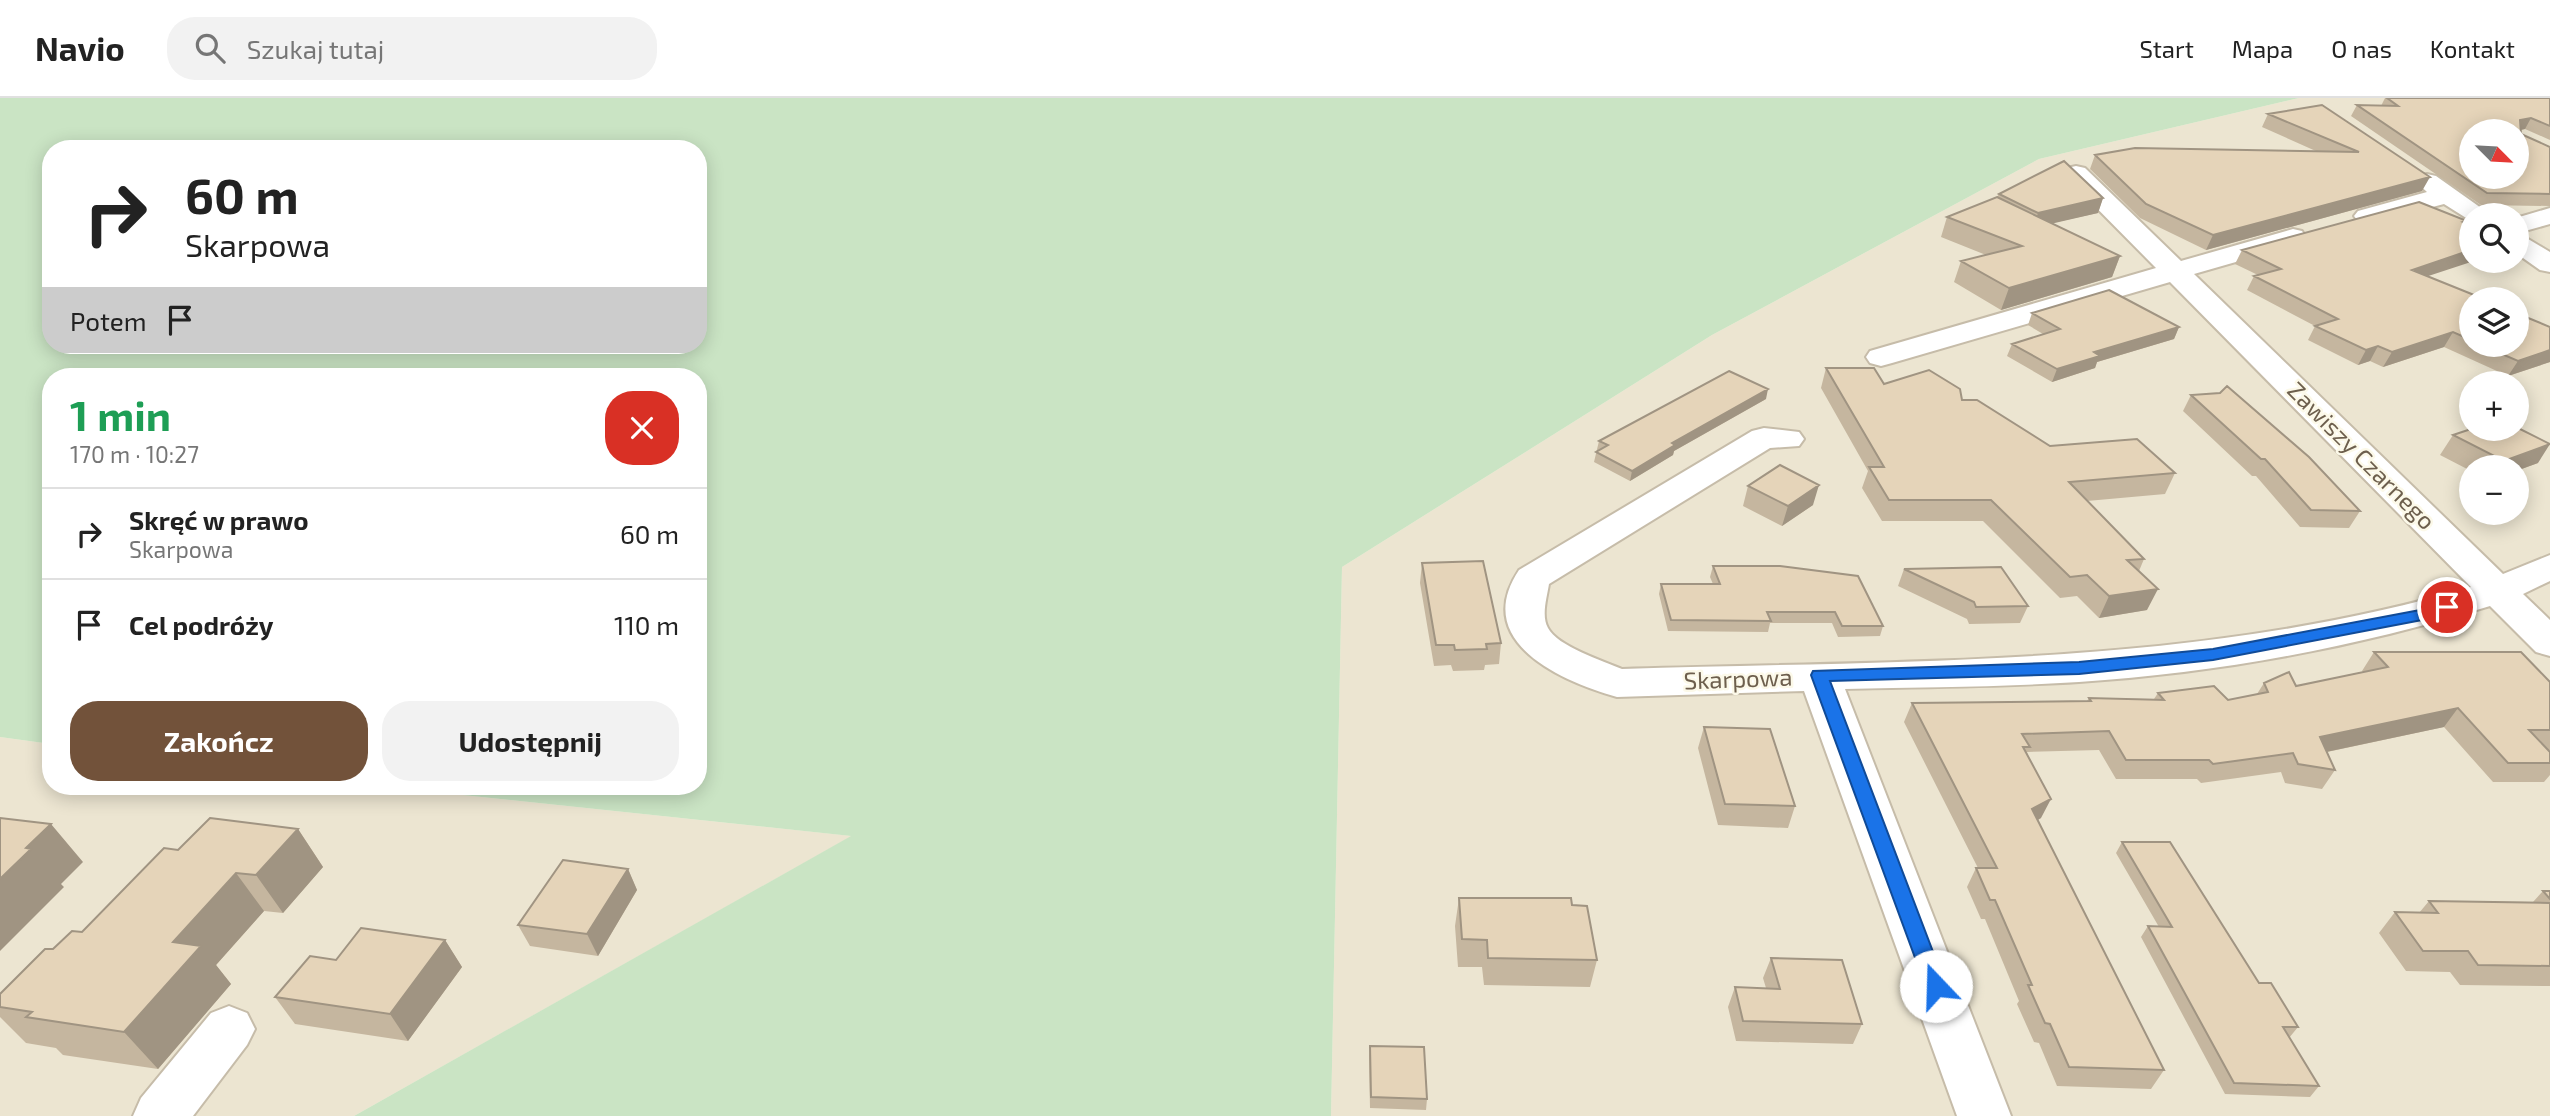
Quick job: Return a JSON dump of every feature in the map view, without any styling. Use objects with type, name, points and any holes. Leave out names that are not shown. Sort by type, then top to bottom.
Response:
[{"type":"street","points":[[2403,165],[2459,203]]},
{"type":"street","name":"Zawiszy Czarnego","points":[[2076,173],[2550,643]]},
{"type":"street","points":[[1881,357],[2173,270],[2447,195]]},
{"type":"street","points":[[2529,222],[2550,216]]},
{"type":"street","points":[[2529,250],[2550,264]]},
{"type":"street","name":"Skarpowa","points":[[1787,439],[1765,438],[1532,578],[1525,609],[1530,634],[1554,654],[1617,683],[2079,668],[2213,655],[2422,614],[2498,591],[2550,567]]},
{"type":"street","points":[[1819,675],[1984,1116]]},
{"type":"street","points":[[160,1116],[229,1029]]},
{"type":"shaded area","points":[[2299,98],[2536,98],[2550,101],[2550,1116],[1331,1116],[1342,567],[1712,335],[2039,159]]},
{"type":"shaded area","points":[[0,737],[42,743],[42,795],[462,795],[852,836],[354,1116],[0,1116]]},
{"type":"green space","points":[[0,98],[2299,98],[2039,159],[1712,335],[1342,567],[1331,1116],[354,1116],[851,836],[462,795],[707,795],[707,368],[42,368],[42,743],[0,737]]},
{"type":"building","points":[[2387,98],[2550,98],[2550,126],[2531,118],[2459,119],[2459,174],[2357,105],[2398,106]]},
{"type":"building","points":[[2322,105],[2430,177],[2213,235],[2146,204],[2095,155],[2135,148],[2359,152],[2268,114]]},
{"type":"building","points":[[2529,138],[2550,147],[2550,194],[2487,193],[2481,189],[2529,189]]},
{"type":"building","points":[[2064,161],[2103,198],[2038,213],[1999,194]]},
{"type":"building","points":[[1997,197],[2120,256],[2009,288],[1961,261],[2022,246],[1947,217]]},
{"type":"building","points":[[2419,202],[2459,218],[2459,254],[2412,270],[2459,289],[2459,335],[2453,332],[2392,352],[2378,346],[2366,350],[2315,326],[2338,319],[2254,276],[2281,269],[2242,250]]},
{"type":"building","points":[[2109,290],[2179,327],[2094,352],[2100,356],[2057,369],[2012,344],[2060,329],[2032,313]]},
{"type":"building","points":[[2529,318],[2550,327],[2550,350],[2518,361],[2509,357],[2529,357]]},
{"type":"building","points":[[1826,368],[1874,368],[1884,384],[1929,370],[1960,389],[1962,400],[1977,400],[2050,446],[2137,439],[2175,473],[2069,482],[2144,559],[2127,560],[2158,589],[2109,596],[2087,575],[2070,577],[1991,500],[1889,500],[1869,467],[1884,467]]},
{"type":"building","points":[[1729,371],[1768,389],[1672,443],[1675,445],[1632,471],[1596,452],[1608,445],[1599,441]]},
{"type":"building","points":[[2227,386],[2309,457],[2360,511],[2311,510],[2265,459],[2261,459],[2191,395],[2220,393]]},
{"type":"building","points":[[2529,434],[2550,444],[2520,455],[2492,455],[2465,441],[2529,441]]},
{"type":"building","points":[[1780,465],[1819,485],[1788,506],[1748,486]]},
{"type":"building","points":[[1483,561],[1501,643],[1486,644],[1487,649],[1455,650],[1454,645],[1436,645],[1422,563]]},
{"type":"building","points":[[1713,566],[1780,566],[1858,576],[1883,626],[1842,626],[1835,612],[1767,612],[1771,621],[1671,620],[1661,584],[1720,584]]},
{"type":"building","points":[[2001,567],[2028,606],[1976,607],[1974,602],[1904,569]]},
{"type":"building","points":[[2374,652],[2521,652],[2550,682],[2550,730],[2529,730],[2550,752],[2550,763],[2508,763],[2458,708],[2320,737],[2335,770],[2298,764],[2293,753],[2213,764],[2209,760],[2126,760],[2109,731],[2022,734],[2030,747],[2023,747],[2051,799],[2032,809],[2164,1070],[2069,1067],[2050,1024],[2045,1023],[2028,985],[2032,985],[1995,900],[1990,900],[1976,868],[1997,868],[1912,703],[2091,701],[2089,698],[2164,700],[2158,693],[2214,686],[2228,700],[2268,692],[2264,683],[2289,672],[2296,686],[2388,667]]},
{"type":"building","points":[[1704,727],[1770,729],[1795,806],[1725,804]]},
{"type":"building","points":[[0,818],[51,824],[26,848],[31,849],[0,879]]},
{"type":"building","points":[[210,818],[298,829],[256,875],[236,873],[173,942],[201,946],[124,1032],[26,1017],[32,1012],[0,1007],[0,994],[45,949],[53,949],[72,931],[82,932],[164,848],[178,850]]},
{"type":"building","points":[[2122,842],[2170,842],[2259,983],[2271,983],[2298,1027],[2283,1027],[2319,1086],[2234,1083],[2148,926],[2172,927]]},
{"type":"building","points":[[563,860],[628,869],[587,934],[518,925]]},
{"type":"building","points":[[1459,898],[1571,898],[1572,905],[1587,906],[1597,960],[1488,958],[1487,940],[1462,939]]},
{"type":"building","points":[[2429,901],[2550,903],[2550,966],[2478,965],[2468,951],[2423,951],[2395,912],[2438,913]]},
{"type":"building","points":[[361,928],[445,940],[390,1014],[275,997],[310,956],[336,960]]},
{"type":"building","points":[[1771,958],[1842,960],[1862,1024],[1743,1021],[1735,987],[1780,989]]},
{"type":"building","points":[[1370,1046],[1424,1047],[1427,1099],[1371,1097]]},
{"type":"route","points":[[1936,986],[1819,675],[2079,668],[2213,655],[2447,607]]}]
